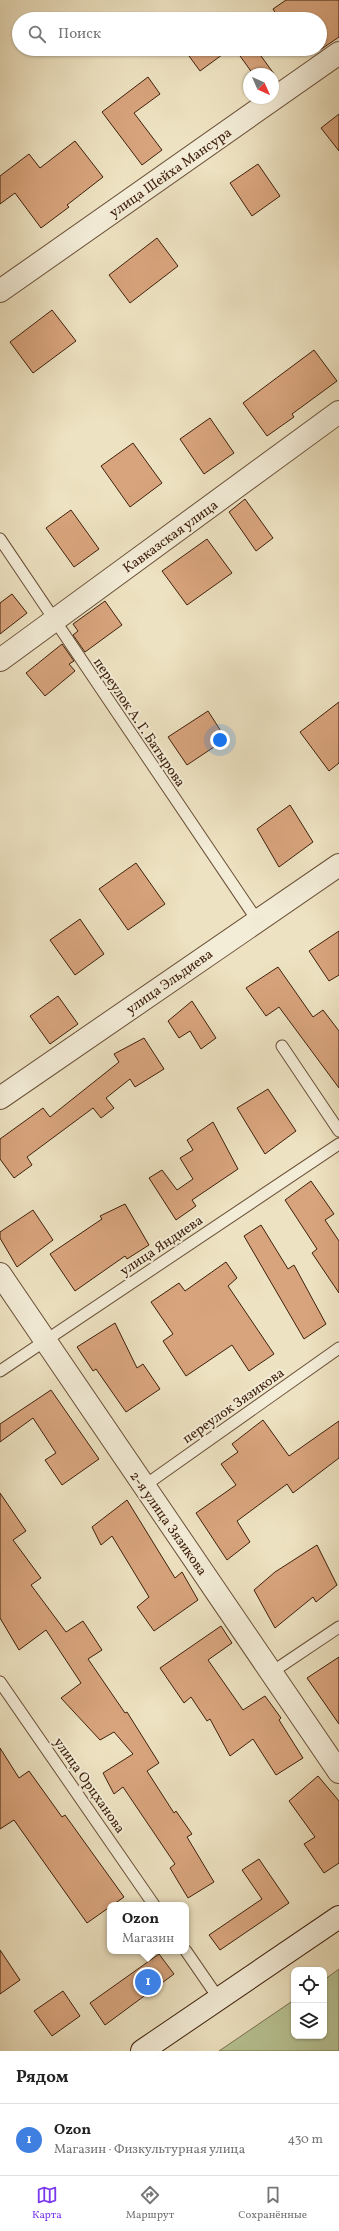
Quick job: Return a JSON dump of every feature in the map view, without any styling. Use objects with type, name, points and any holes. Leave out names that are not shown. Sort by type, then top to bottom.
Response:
[{"type":"street","name":"улица Шейха Мансура","points":[[0,291],[339,53]]},
{"type":"street","name":"Кавказская улица","points":[[0,660],[339,412]]},
{"type":"street","name":"улица Эльдиева","points":[[0,1098],[339,865]]},
{"type":"street","name":"2-я улица Зязикова","points":[[0,1274],[339,1772]]},
{"type":"street","points":[[142,2051],[339,1917]]},
{"type":"lane","name":"переулок А. Г. Батырова","points":[[0,539],[257,920]]},
{"type":"lane","points":[[282,1046],[339,1131]]},
{"type":"lane","name":"улица Яндиева","points":[[0,1371],[339,1144]]},
{"type":"lane","name":"переулок Зязикова","points":[[144,1486],[339,1348]]},
{"type":"lane","points":[[272,1672],[339,1628]]},
{"type":"lane","name":"улица Орцханова","points":[[0,1682],[152,1902]]},
{"type":"lane","points":[[188,1954],[219,1999]]},
{"type":"green space","points":[[339,1969],[339,2051],[219,2051],[291,2002],[291,2039],[327,2039],[327,1978]]},
{"type":"building","points":[[286,0],[339,0],[339,37],[327,45],[327,12],[275,12],[273,9]]},
{"type":"building","points":[[189,56],[220,56],[200,71]]},
{"type":"building","points":[[240,56],[261,56],[270,68],[249,68]]},
{"type":"building","points":[[148,77],[160,94],[134,113],[162,150],[142,165],[102,112]]},
{"type":"building","points":[[339,114],[339,151],[321,128]]},
{"type":"building","points":[[75,141],[103,177],[67,205],[69,207],[41,228],[15,193],[0,204],[0,176],[29,154],[40,168]]},
{"type":"building","points":[[258,164],[280,196],[252,216],[230,183]]},
{"type":"building","points":[[157,238],[178,266],[130,303],[109,275]]},
{"type":"building","points":[[52,310],[76,341],[33,373],[10,342]]},
{"type":"building","points":[[314,350],[337,381],[292,414],[294,417],[267,436],[243,403]]},
{"type":"building","points":[[210,418],[234,453],[204,474],[180,439]]},
{"type":"building","points":[[133,443],[162,483],[130,507],[101,466]]},
{"type":"building","points":[[245,499],[273,538],[256,551],[229,512]]},
{"type":"building","points":[[71,510],[99,549],[74,567],[46,528]]},
{"type":"building","points":[[207,539],[232,573],[187,605],[162,571]]},
{"type":"building","points":[[12,594],[27,613],[0,634],[0,603]]},
{"type":"building","points":[[105,601],[122,625],[85,652],[73,635],[78,631],[73,624]]},
{"type":"building","points":[[62,644],[74,661],[69,664],[75,671],[45,696],[26,673]]},
{"type":"building","points":[[339,702],[339,763],[329,771],[300,732]]},
{"type":"building","points":[[208,711],[226,739],[187,765],[168,737]]},
{"type":"building","points":[[290,805],[313,842],[279,867],[257,829]]},
{"type":"building","points":[[136,863],[165,904],[128,930],[99,889]]},
{"type":"building","points":[[80,919],[104,954],[75,975],[50,940]]},
{"type":"building","points":[[339,931],[339,975],[329,981],[309,951]]},
{"type":"building","points":[[278,967],[313,1017],[323,1010],[339,1031],[339,1088],[279,1007],[266,1016],[246,988]]},
{"type":"building","points":[[58,996],[78,1024],[50,1044],[30,1016]]},
{"type":"building","points":[[192,1001],[216,1038],[201,1049],[190,1031],[179,1038],[168,1021]]},
{"type":"building","points":[[144,1038],[164,1069],[135,1087],[130,1079],[106,1098],[114,1108],[101,1118],[93,1108],[27,1157],[32,1165],[14,1178],[0,1159],[0,1139],[43,1108],[50,1117],[119,1062],[114,1054]]},
{"type":"building","points":[[268,1089],[296,1131],[265,1154],[237,1108]]},
{"type":"building","points":[[213,1122],[238,1169],[192,1200],[196,1206],[176,1220],[149,1178],[162,1170],[177,1190],[193,1179],[180,1158],[193,1150],[187,1140]]},
{"type":"building","points":[[311,1181],[334,1214],[325,1220],[339,1241],[339,1293],[312,1253],[317,1249],[285,1200]]},
{"type":"building","points":[[125,1204],[149,1245],[127,1259],[125,1256],[75,1291],[50,1254],[102,1219],[100,1216]]},
{"type":"building","points":[[33,1210],[53,1240],[17,1267],[0,1238],[0,1232]]},
{"type":"building","points":[[261,1225],[288,1269],[294,1265],[326,1324],[304,1339],[244,1236]]},
{"type":"building","points":[[226,1262],[237,1278],[228,1286],[274,1354],[249,1371],[232,1345],[186,1376],[163,1341],[173,1334],[151,1302],[179,1283],[185,1291]]},
{"type":"building","points":[[115,1323],[137,1368],[143,1364],[160,1389],[126,1412],[96,1369],[93,1371],[77,1347]]},
{"type":"building","points":[[51,1390],[99,1459],[62,1485],[45,1460],[56,1453],[33,1418],[0,1442],[0,1424]]},
{"type":"building","points":[[263,1420],[289,1456],[339,1421],[339,1458],[293,1493],[287,1484],[237,1521],[250,1542],[227,1560],[196,1513],[236,1485],[221,1464],[238,1452],[232,1444]]},
{"type":"building","points":[[0,1493],[26,1531],[13,1540],[41,1578],[31,1585],[66,1632],[83,1621],[102,1650],[88,1659],[125,1713],[127,1712],[159,1763],[147,1771],[174,1813],[176,1811],[192,1834],[187,1837],[214,1882],[188,1898],[170,1868],[175,1864],[123,1787],[114,1794],[103,1773],[133,1754],[114,1732],[100,1740],[61,1698],[81,1683],[46,1630],[19,1650],[0,1618]]},
{"type":"building","points":[[127,1500],[175,1578],[182,1572],[198,1600],[154,1631],[137,1607],[149,1597],[112,1536],[101,1545],[92,1527]]},
{"type":"building","points":[[317,1545],[337,1585],[316,1602],[313,1597],[275,1628],[254,1590],[275,1572]]},
{"type":"building","points":[[221,1626],[232,1643],[208,1660],[243,1710],[265,1696],[281,1718],[279,1720],[303,1758],[276,1775],[253,1739],[230,1756],[210,1719],[207,1721],[191,1697],[184,1703],[160,1668]]},
{"type":"building","points":[[339,1657],[339,1724],[307,1678]]},
{"type":"building","points":[[0,1748],[19,1778],[29,1771],[62,1817],[65,1815],[124,1897],[117,1902],[107,1902],[107,1909],[87,1923],[14,1820],[0,1829]]},
{"type":"building","points":[[318,1776],[339,1801],[339,1863],[324,1873],[304,1844],[315,1837],[289,1801]]},
{"type":"building","points":[[259,1859],[289,1903],[220,1950],[209,1935],[262,1899],[242,1870]]},
{"type":"building","points":[[0,1950],[20,1980],[0,1994]]},
{"type":"building","points":[[159,1954],[174,1974],[105,2025],[90,2003]]},
{"type":"building","points":[[63,1991],[80,2016],[52,2036],[34,2011]]},
{"type":"place","name":"Ozon","points":[[148,1982]]}]
